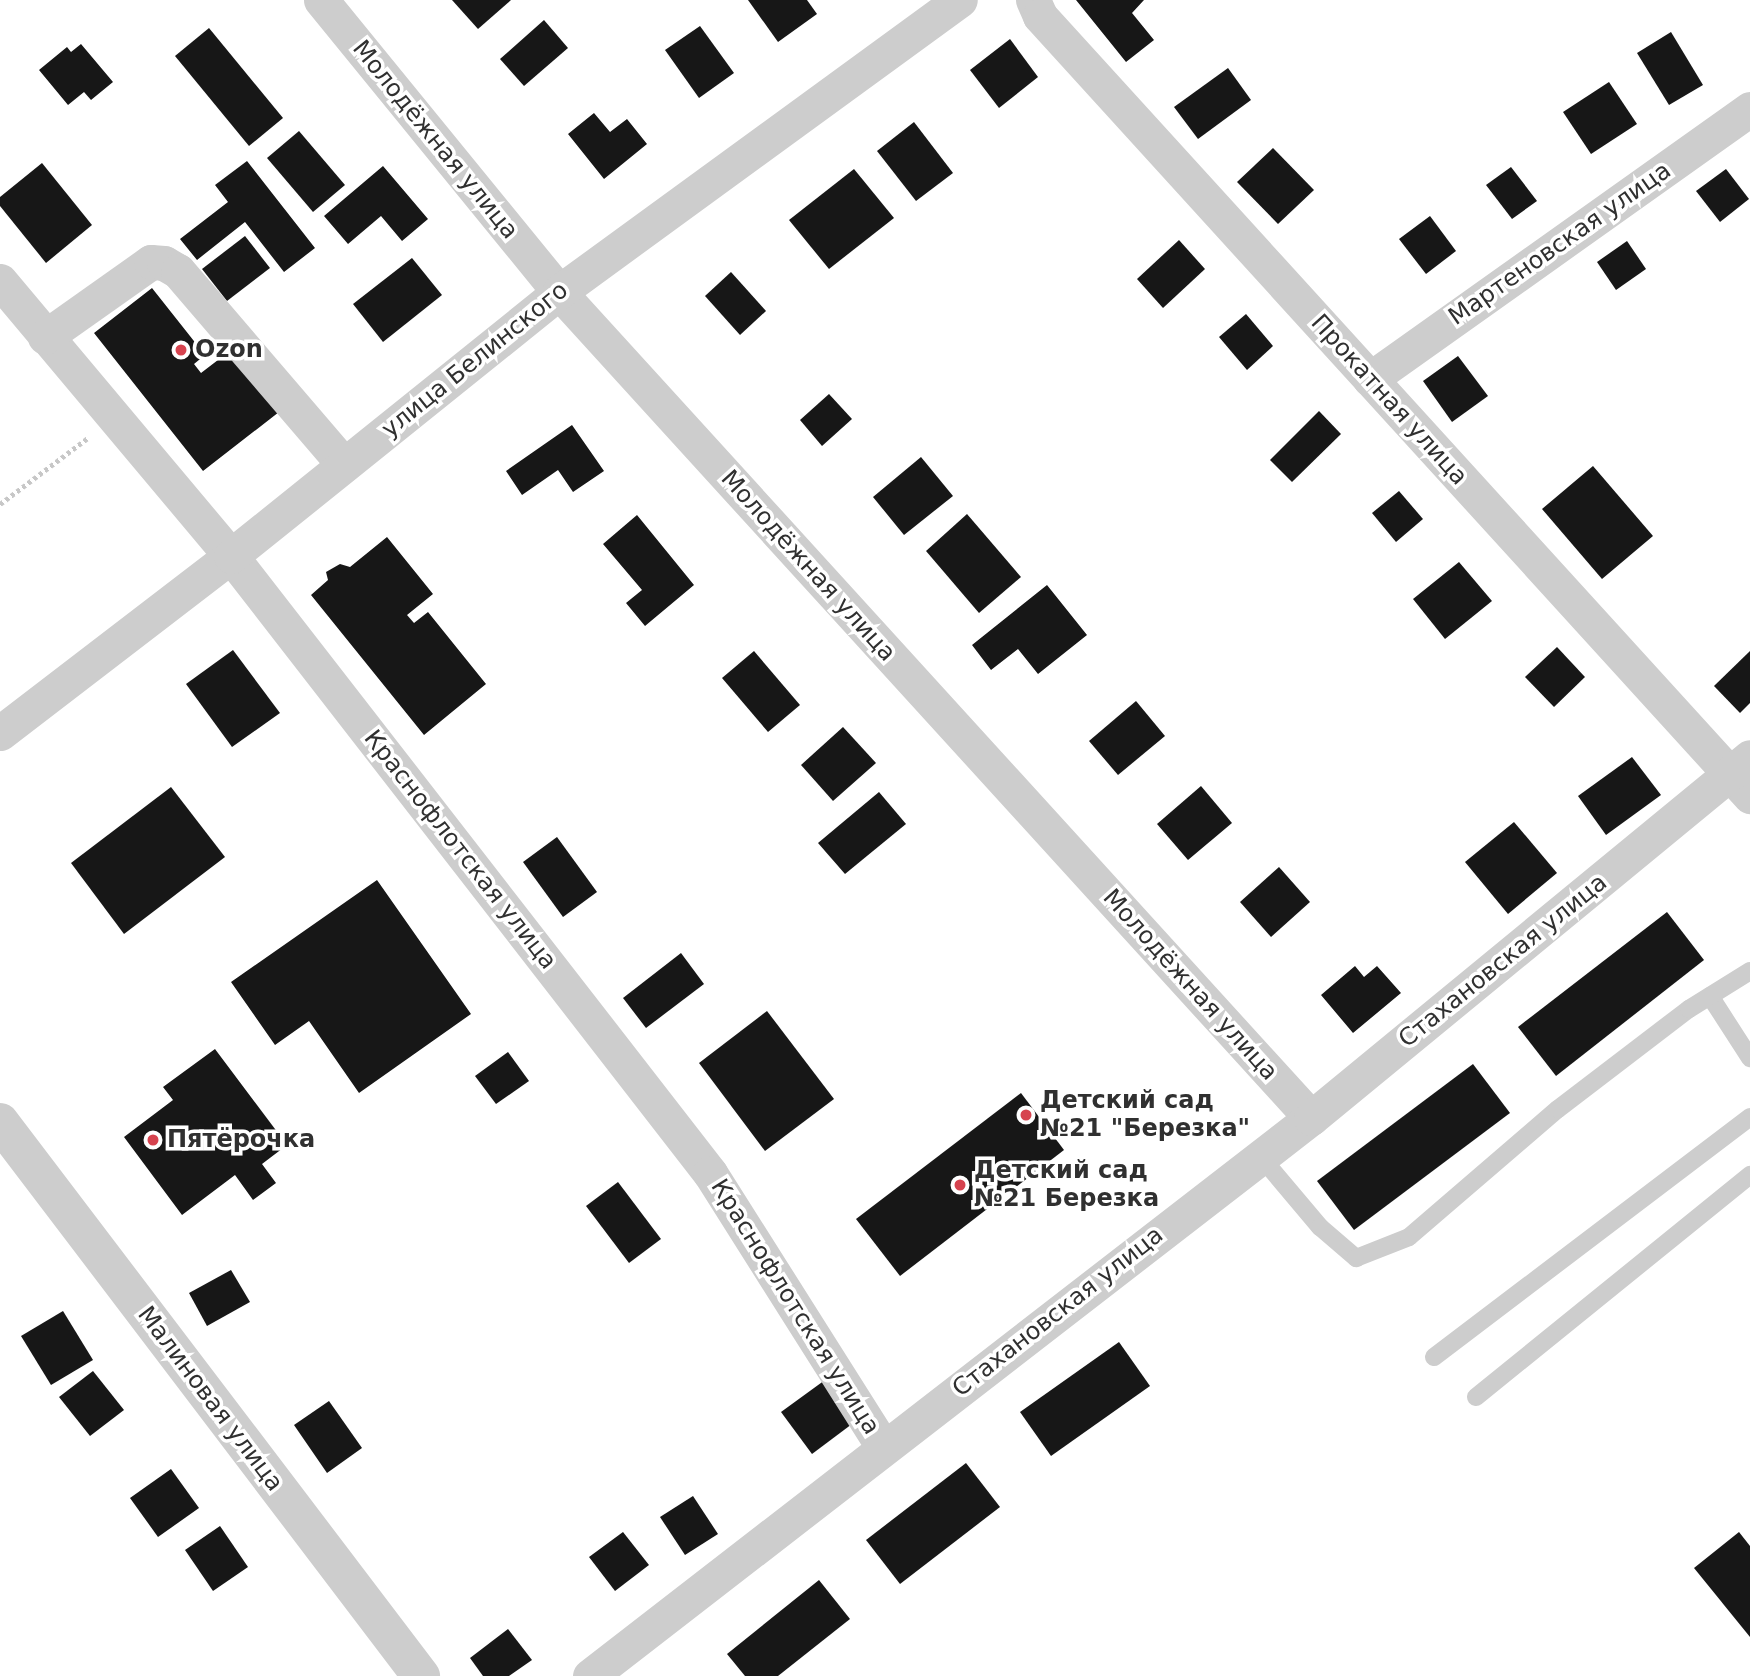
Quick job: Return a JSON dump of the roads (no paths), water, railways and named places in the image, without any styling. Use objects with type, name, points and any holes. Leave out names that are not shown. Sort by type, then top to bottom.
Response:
[{"type":"street","name":"Молодёжная улица","points":[[321,0],[559,292],[1311,1118]]},
{"type":"street","name":"улица Белинского","points":[[0,733],[231,556],[559,292],[960,0]]},
{"type":"street","name":"Прокатная улица","points":[[1033,0],[1040,16],[1370,379],[1744,776]]},
{"type":"street","name":"Мартеновская улица","points":[[1370,379],[1750,109]]},
{"type":"street","points":[[45,337],[151,262],[164,263],[178,271],[344,465]]},
{"type":"street","name":"Краснофлотская улица","points":[[0,281],[231,556],[710,1173],[883,1447]]},
{"type":"street","name":"Стахановская улица","points":[[590,1676],[1261,1157],[1744,776]]},
{"type":"street","name":"Малиновая улица","points":[[0,1122],[421,1676]]},
{"type":"lane","points":[[1261,1157],[1320,1227],[1356,1258],[1409,1237],[1558,1109],[1710,996],[1750,971]]},
{"type":"lane","points":[[1710,996],[1750,1058]]},
{"type":"lane","points":[[1434,1357],[1750,1117]]},
{"type":"lane","points":[[1476,1397],[1750,1175]]},
{"type":"place","name":"Ozon","points":[[181,350]]},
{"type":"place","name":"Детский сад №21 \"Березка\"","points":[[1026,1115]]},
{"type":"place","name":"Пятёрочка","points":[[153,1140]]},
{"type":"place","name":"Детский сад №21 Березка","points":[[960,1185]]}]
